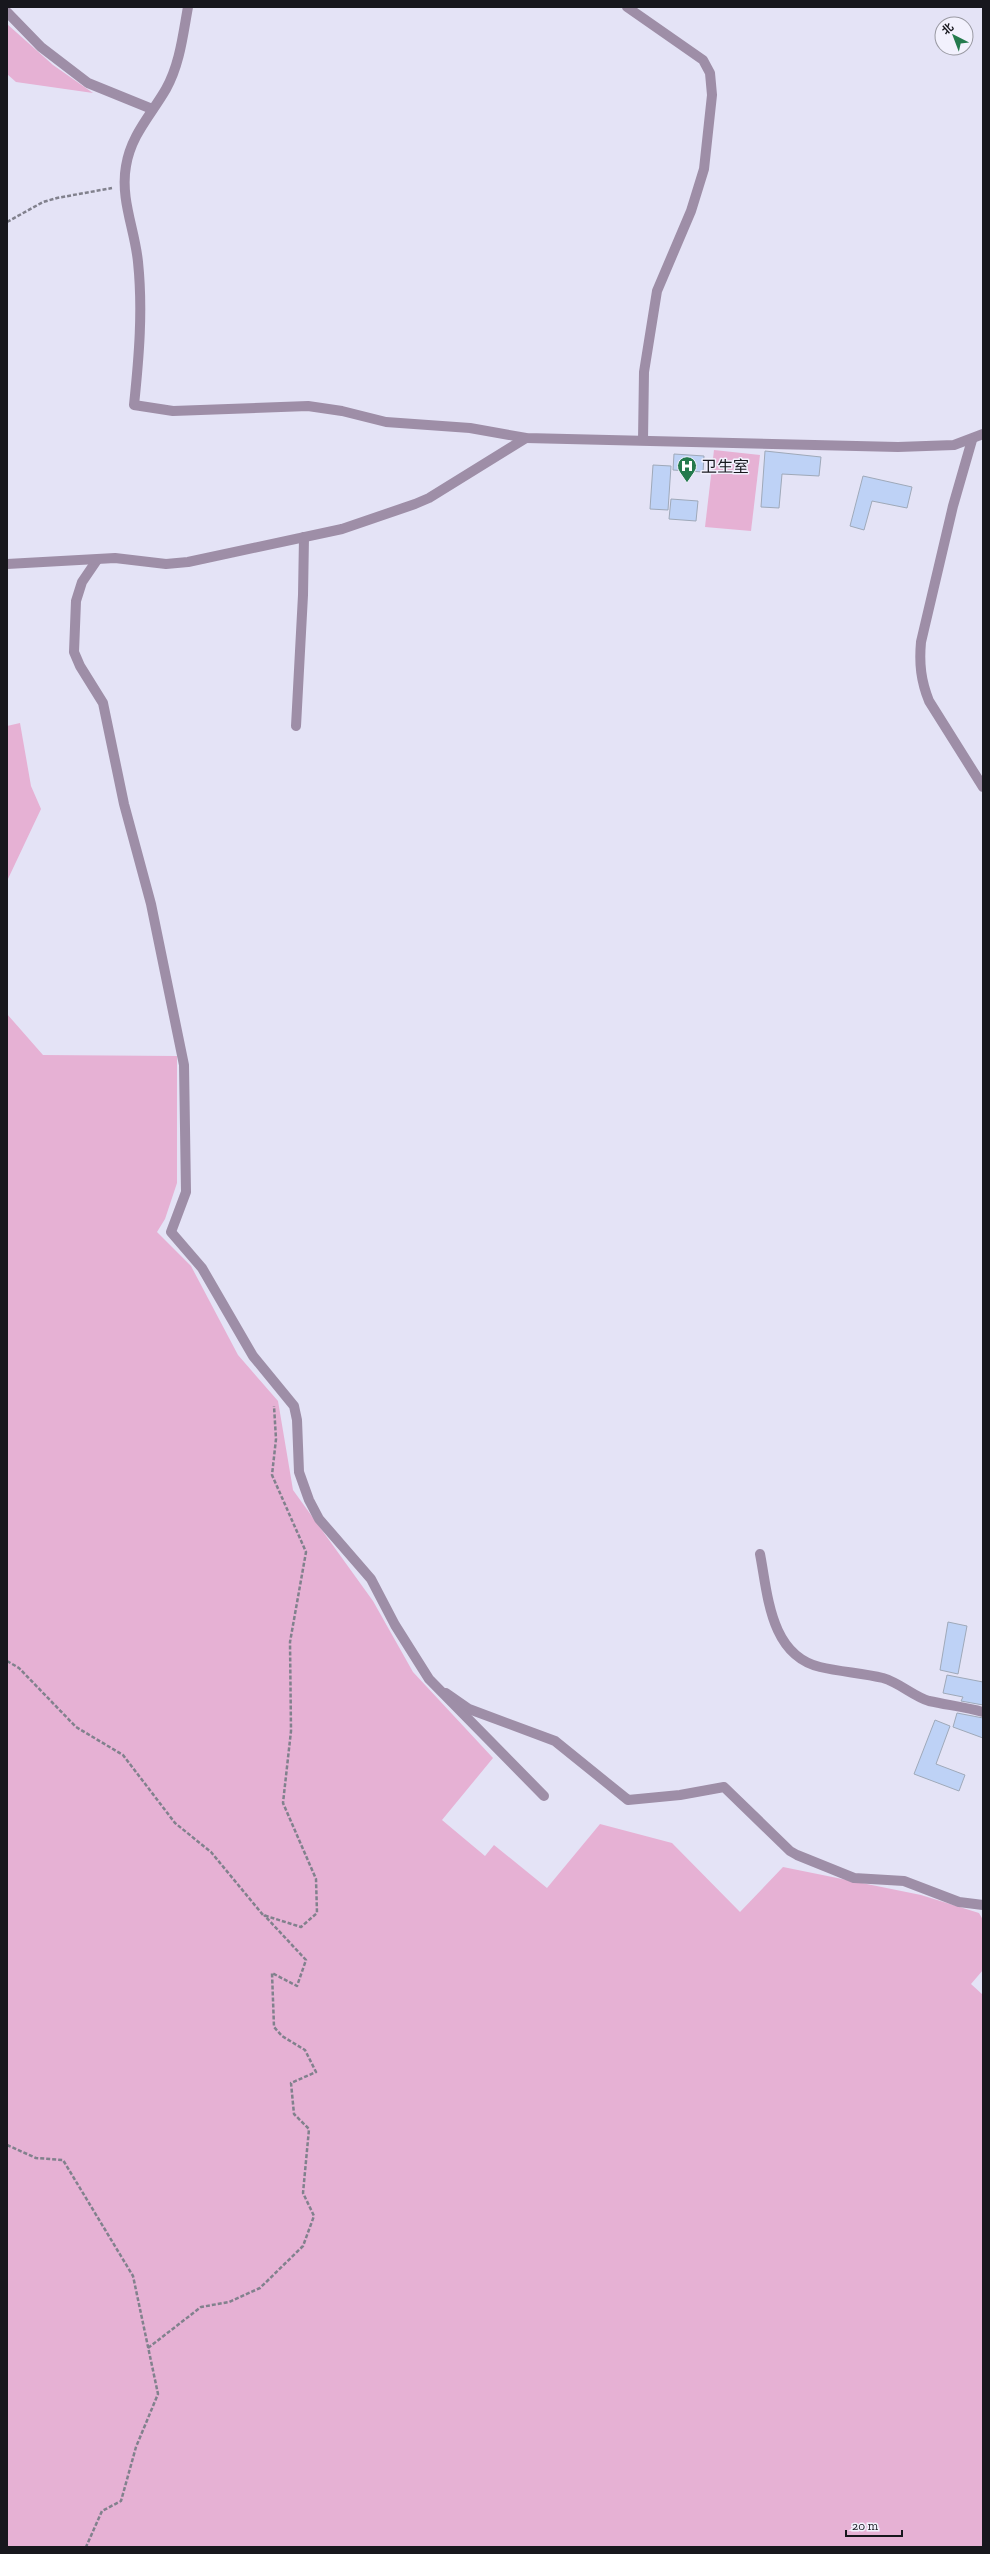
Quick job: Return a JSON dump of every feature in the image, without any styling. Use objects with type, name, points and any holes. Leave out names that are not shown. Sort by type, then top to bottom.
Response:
[{"type":"street","points":[[188,7],[175,68],[166,88],[131,145],[126,166],[124,186],[138,261],[140,291],[138,363],[134,405],[173,411],[308,406],[342,411],[386,422],[470,428],[526,438],[898,447],[954,445],[972,440],[983,434]]},
{"type":"street","points":[[627,7],[703,60],[710,73],[712,95],[702,176],[691,211],[657,291],[644,372],[643,440]]},
{"type":"street","points":[[7,12],[41,47],[88,83],[152,109]]},
{"type":"street","points":[[7,564],[115,558],[166,564],[188,562],[342,529],[429,498],[526,438]]},
{"type":"street","points":[[972,440],[953,506],[923,634],[920,664],[924,688],[930,701],[983,787]]},
{"type":"street","points":[[296,726],[303,595],[304,538]]},
{"type":"street","points":[[97,560],[82,582],[76,601],[74,652],[80,666],[103,703],[124,804],[151,904],[184,1065],[186,1192],[170,1232],[206,1274],[249,1350],[272,1381],[294,1406],[298,1420],[298,1464],[309,1500],[319,1519],[371,1579],[395,1625],[433,1684],[544,1796]]},
{"type":"street","points":[[760,1554],[771,1612],[781,1639],[795,1656],[819,1667],[884,1679],[930,1701],[958,1705],[983,1712]]},
{"type":"street","points":[[433,1684],[469,1709],[555,1741],[628,1800],[680,1795],[724,1787],[790,1851],[797,1855],[854,1878],[904,1881],[959,1902],[983,1905]]},
{"type":"path","points":[[7,222],[57,198],[124,186]]},
{"type":"path","points":[[263,1915],[301,1927],[317,1913],[316,1879],[283,1802],[291,1731],[290,1642],[306,1552],[272,1475],[276,1439],[272,1381]]},
{"type":"path","points":[[7,1661],[19,1668],[76,1727],[123,1755],[175,1824],[211,1852],[263,1915],[306,1960],[297,1986],[272,1973],[274,2027],[282,2036],[306,2050],[316,2072],[291,2083],[294,2114],[309,2128],[303,2193],[314,2216],[304,2246],[260,2288],[229,2302],[201,2307],[148,2348]]},
{"type":"path","points":[[7,2145],[36,2158],[63,2160],[133,2276],[158,2394],[136,2447],[121,2501],[102,2511],[86,2547]]},
{"type":"shaded area","points":[[7,24],[53,65],[93,93],[16,82],[7,74]]},
{"type":"shaded area","points":[[714,450],[760,455],[751,531],[705,527]]},
{"type":"shaded area","points":[[20,723],[31,786],[41,809],[7,881],[7,726]]},
{"type":"shaded area","points":[[7,1014],[43,1055],[177,1056],[177,1183],[165,1219],[157,1232],[191,1266],[238,1355],[278,1401],[293,1490],[373,1601],[413,1672],[493,1758],[442,1820],[485,1856],[494,1845],[547,1888],[600,1824],[672,1843],[740,1912],[783,1867],[921,1895],[979,1913],[983,1920],[983,1970],[971,1984],[983,1995],[983,2547],[7,2547]]},
{"type":"building","points":[[765,451],[821,457],[819,476],[782,474],[779,508],[761,507]]},
{"type":"building","points":[[674,454],[704,456],[703,472],[673,470]]},
{"type":"building","points":[[653,465],[671,466],[668,510],[650,509]]},
{"type":"building","points":[[863,476],[912,487],[907,508],[872,501],[864,530],[850,526]]},
{"type":"building","points":[[671,499],[698,501],[696,521],[669,519]]},
{"type":"building","points":[[948,1622],[967,1626],[958,1674],[940,1670]]},
{"type":"building","points":[[947,1675],[983,1682],[983,1705],[961,1701],[963,1697],[943,1693]]},
{"type":"building","points":[[957,1713],[983,1718],[983,1738],[953,1727]]},
{"type":"building","points":[[935,1720],[950,1726],[936,1764],[965,1775],[959,1791],[914,1774]]},
{"type":"place","name":"卫生室","points":[[687,483]]}]
